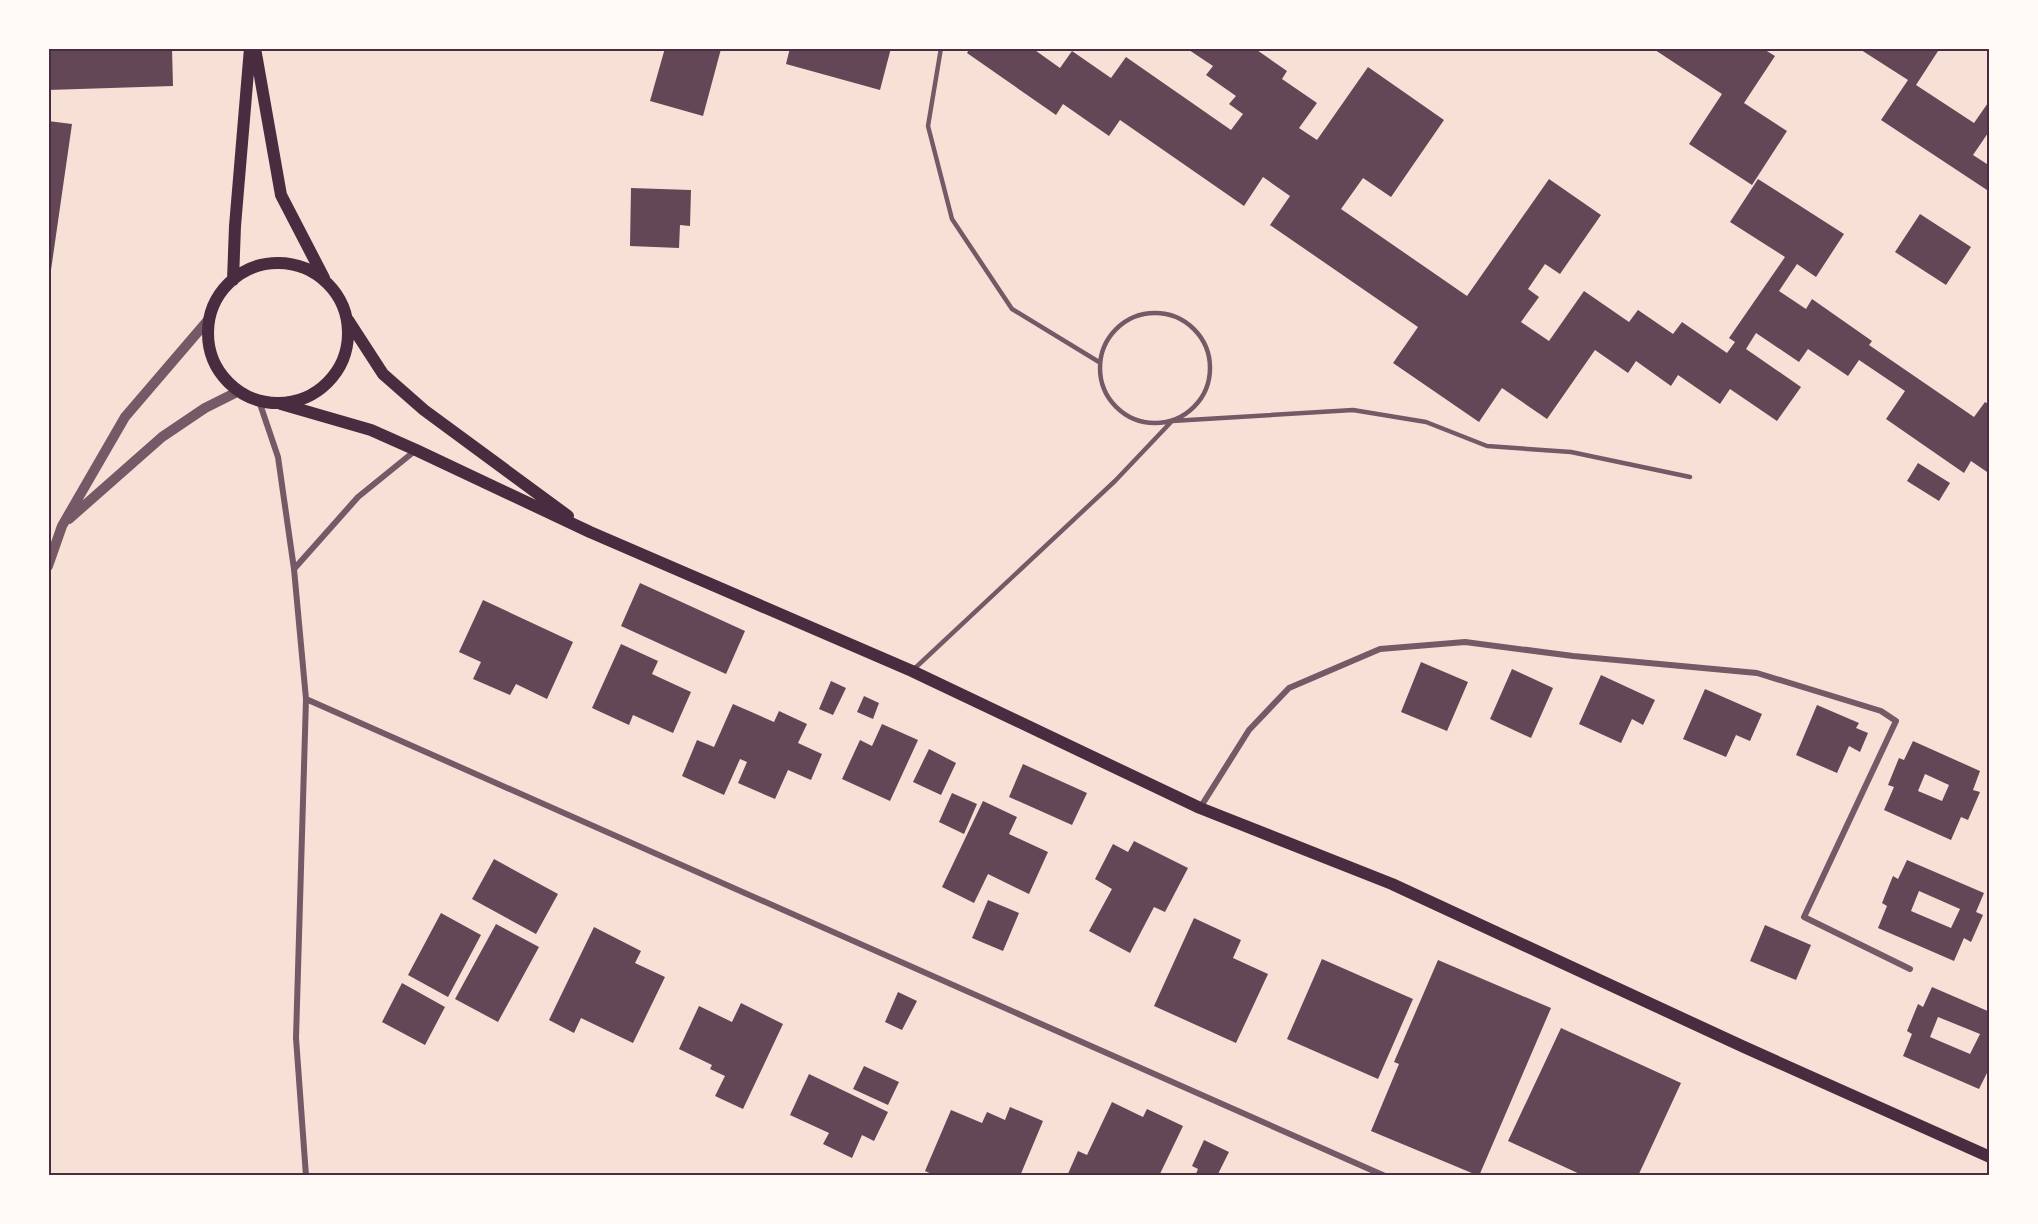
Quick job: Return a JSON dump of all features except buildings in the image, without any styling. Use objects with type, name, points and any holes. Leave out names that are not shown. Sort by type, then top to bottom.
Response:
[{"type":"main road","points":[[233,280],[235,226],[250,48]]},
{"type":"main road","points":[[255,48],[281,195],[326,282],[342,305],[347,319],[383,374],[424,410],[590,532]]},
{"type":"main road","points":[[326,282],[309,270],[290,264],[270,263],[250,269],[233,280],[218,297],[209,320],[208,340],[213,360],[224,378],[239,391],[259,401],[281,404],[371,430],[590,532],[912,671],[1200,808],[1392,884],[1744,1047],[1990,1157]]},
{"type":"main road","points":[[281,404],[301,400],[319,391],[334,377],[344,359],[349,339],[347,319]]},
{"type":"street","points":[[48,566],[62,525],[125,417],[209,320]]},
{"type":"street","points":[[62,525],[162,437],[205,408],[239,391]]},
{"type":"street","points":[[259,401],[278,457],[294,569],[306,699],[296,1038],[306,1176]]},
{"type":"street","points":[[294,569],[358,496],[416,450]]},
{"type":"street","points":[[1200,808],[1249,730],[1288,688],[1380,649],[1465,642],[1572,656],[1757,673],[1881,711],[1896,721],[1804,917],[1910,969]]},
{"type":"street","points":[[306,699],[1385,1176]]},
{"type":"lane","points":[[941,48],[928,126],[952,219],[1012,309],[1099,362]]},
{"type":"lane","points":[[912,671],[1115,481],[1172,421],[1191,410],[1205,394],[1211,373],[1208,351],[1198,332],[1181,319],[1160,312],[1138,314],[1119,325],[1106,341],[1099,362],[1102,384],[1112,403],[1129,417],[1150,423],[1172,421],[1353,410],[1426,422],[1487,446],[1571,452],[1690,477]]}]
